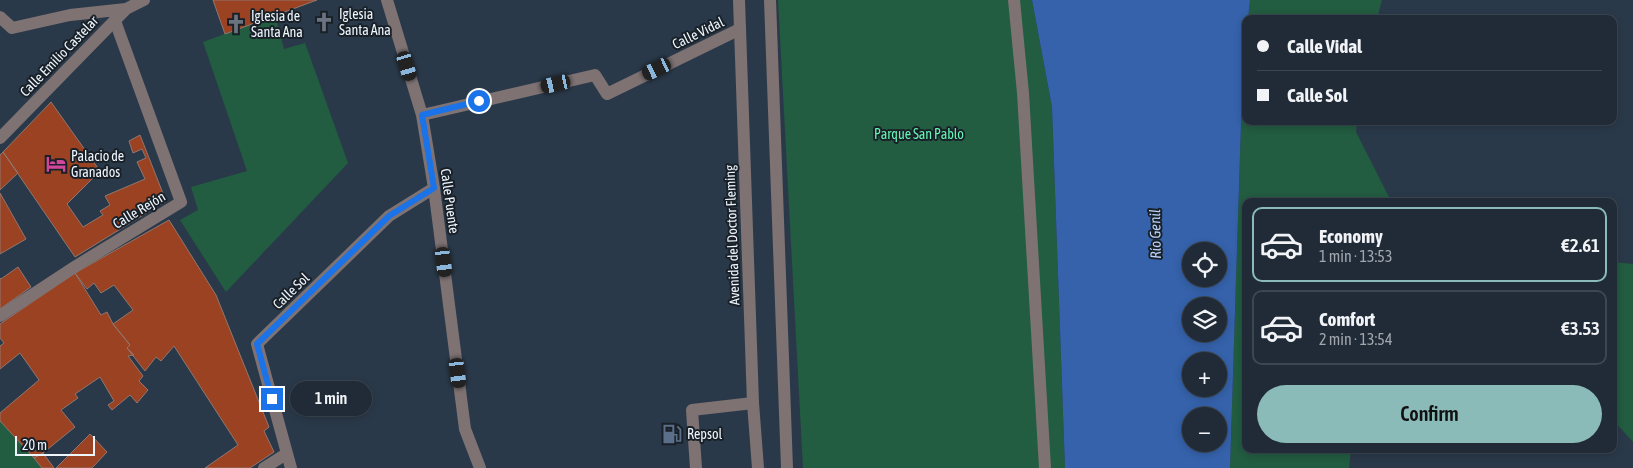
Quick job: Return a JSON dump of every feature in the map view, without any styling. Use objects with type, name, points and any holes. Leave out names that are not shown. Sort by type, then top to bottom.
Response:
[{"type":"street","name":"Calle Emilio Castelar","points":[[0,138],[126,9],[144,0]]},
{"type":"street","name":"Calle Puente","points":[[386,0],[422,115],[434,188],[465,429],[480,468]]},
{"type":"street","name":"Avenida del Doctor Fleming","points":[[739,0],[753,403],[758,468]]},
{"type":"street","points":[[770,0],[787,468]]},
{"type":"street","points":[[1014,0],[1023,93],[1045,468]]},
{"type":"street","points":[[0,17],[12,28],[70,15],[126,9]]},
{"type":"street","name":"Calle Rejón","points":[[0,316],[76,266],[181,202],[114,21]]},
{"type":"street","name":"Calle Vidal","points":[[422,115],[595,75],[607,94],[740,29]]},
{"type":"street","name":"Calle Sol","points":[[291,468],[257,344],[389,216],[434,188]]},
{"type":"street","points":[[696,468],[692,410],[753,403]]},
{"type":"street","points":[[264,468],[286,454]]},
{"type":"green space","name":"Parque San Pablo","points":[[778,0],[1032,0],[1052,107],[1065,468],[803,468]]},
{"type":"green space","points":[[1250,0],[1382,0],[1378,15],[1248,15]]},
{"type":"green space","points":[[275,15],[284,49],[305,43],[348,163],[226,292],[180,220],[198,210],[191,187],[247,171],[203,42]]},
{"type":"green space","points":[[1242,93],[1242,125],[1357,125],[1356,132],[1389,198],[1242,198],[1242,453],[1351,453],[1349,468],[1230,468]]},
{"type":"green space","points":[[1617,262],[1633,264],[1633,442],[1617,424]]},
{"type":"green space","points":[[0,421],[43,468],[0,468]]},
{"type":"water","name":"Río Genil","points":[[1032,0],[1250,0],[1248,15],[1242,15],[1242,93],[1230,468],[1065,468],[1052,107]]},
{"type":"building","name":"Iglesia de Santa Ana","points":[[213,0],[317,0],[225,34]]},
{"type":"building","points":[[51,102],[100,171],[67,204],[83,227],[103,215],[100,211],[110,205],[105,196],[145,179],[137,162],[146,158],[142,149],[133,153],[129,141],[140,135],[166,201],[75,257],[3,152]]},
{"type":"building","points":[[3,152],[18,173],[0,190],[0,155]]},
{"type":"building","points":[[0,193],[26,239],[0,254]]},
{"type":"building","points":[[169,220],[216,295],[269,427],[264,431],[274,452],[250,468],[205,468],[238,445],[174,346],[161,361],[156,357],[145,371],[127,348],[130,345],[113,324],[133,310],[114,285],[101,293],[94,283],[87,289],[75,273]]},
{"type":"building","points":[[18,267],[31,287],[0,309],[0,278]]},
{"type":"building","points":[[75,273],[101,315],[107,312],[113,324],[130,345],[127,348],[134,355],[128,356],[143,376],[139,381],[148,390],[137,403],[130,395],[112,410],[108,405],[114,401],[100,377],[75,394],[78,398],[61,410],[75,427],[34,458],[0,421],[0,413],[39,380],[20,353],[0,369],[0,346],[4,343],[0,338],[0,324]]},
{"type":"building","points":[[90,434],[107,452],[92,468],[56,468]]},
{"type":"building","points":[[43,453],[54,468],[42,468],[34,458]]},
{"type":"place","name":"Iglesia Santa Ana","points":[[324,22]]},
{"type":"place","name":"Iglesia de Santa Ana","points":[[236,24]]},
{"type":"place","name":"Palacio de Granados","points":[[56,164]]},
{"type":"place","name":"Repsol","points":[[672,434]]},
{"type":"route","points":[[272,399],[257,344],[389,216],[434,188],[422,115],[479,101]]}]
